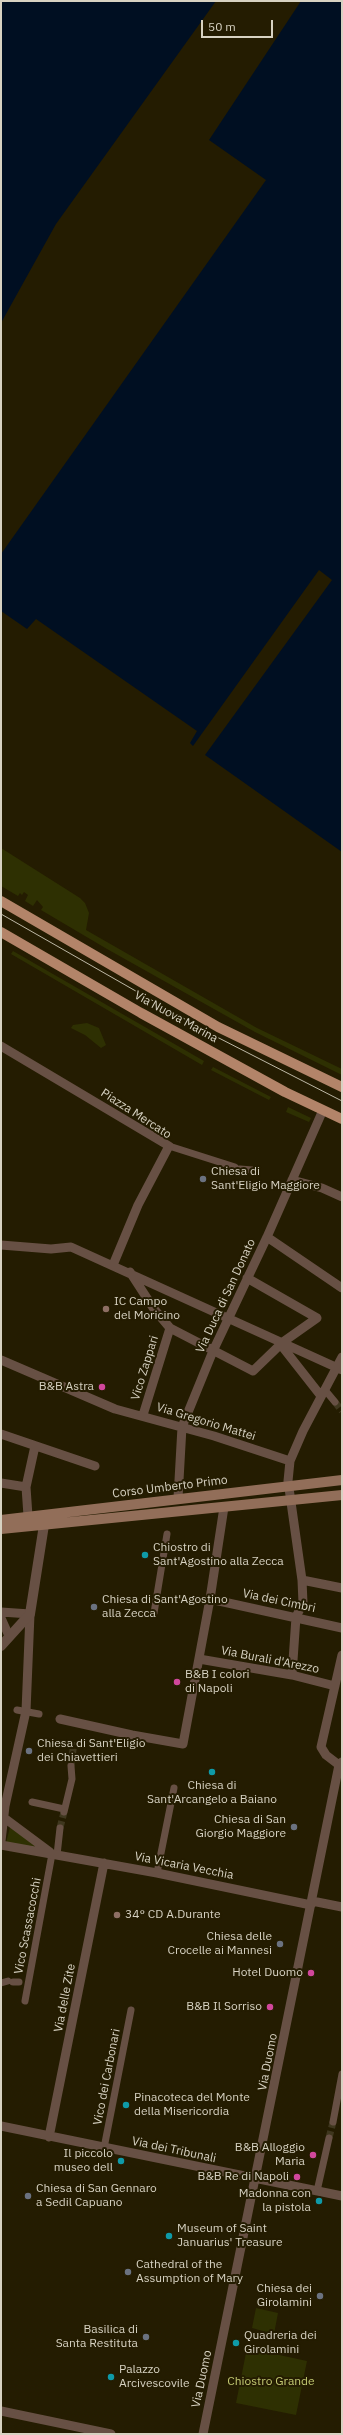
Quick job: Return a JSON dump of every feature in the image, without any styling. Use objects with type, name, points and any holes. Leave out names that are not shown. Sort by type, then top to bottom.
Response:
[{"type":"main road","name":"Via Nuova Marina","points":[[1,901],[218,1027],[342,1087]]},
{"type":"main road","name":"Via Nuova Marina","points":[[1,932],[141,1013],[285,1092],[342,1118]]},
{"type":"main road","name":"Corso Umberto Primo","points":[[1,1520],[178,1498],[342,1480]]},
{"type":"main road","name":"Corso Umberto Primo","points":[[1,1529],[342,1495]]},
{"type":"street","name":"Piazza Mercato","points":[[1,1046],[169,1146],[138,1205],[113,1265]]},
{"type":"street","name":"Via Duca di San Donato","points":[[178,1498],[182,1427],[213,1351],[267,1237],[323,1110]]},
{"type":"street","points":[[169,1146],[238,1168],[252,1170]]},
{"type":"street","points":[[292,1180],[322,1188],[342,1197]]},
{"type":"street","points":[[267,1237],[342,1288]]},
{"type":"street","points":[[1,1245],[51,1249],[71,1247],[130,1272],[282,1344],[339,1369]]},
{"type":"street","points":[[130,1272],[154,1310],[170,1328],[253,1371],[282,1344],[317,1318],[247,1278]]},
{"type":"street","name":"Vico Zappari","points":[[143,1415],[170,1328]]},
{"type":"street","points":[[282,1344],[322,1395],[335,1402]]},
{"type":"street","points":[[292,1675],[296,1617],[303,1603],[302,1580],[289,1487],[290,1461],[302,1431],[322,1395],[339,1369],[342,1357]]},
{"type":"street","name":"Via Gregorio Mattei","points":[[2,1360],[115,1409],[143,1415],[290,1461]]},
{"type":"street","points":[[1,1434],[95,1466]]},
{"type":"street","points":[[28,1516],[26,1487],[35,1446]]},
{"type":"street","points":[[1,1483],[26,1487]]},
{"type":"street","points":[[58,1718],[132,1735],[183,1744],[210,1599],[224,1507]]},
{"type":"street","points":[[1,1841],[2,1817],[22,1710],[30,1614],[44,1525]]},
{"type":"street","points":[[154,1613],[167,1534]]},
{"type":"street","points":[[302,1580],[342,1588]]},
{"type":"street","name":"Via dei Cimbri","points":[[210,1599],[342,1628]]},
{"type":"street","points":[[1,1612],[30,1614]]},
{"type":"street","points":[[1,1646],[30,1614]]},
{"type":"street","points":[[1,1618],[9,1636]]},
{"type":"street","name":"Via Duomo","points":[[203,2434],[340,1763],[326,1755],[321,1747],[342,1655]]},
{"type":"street","name":"Via Burali d'Arezzo","points":[[199,1659],[292,1675],[335,1686]]},
{"type":"street","points":[[22,1710],[39,1714]]},
{"type":"street","points":[[32,1802],[64,1810],[72,1779],[71,1766]]},
{"type":"street","points":[[157,1873],[174,1788]]},
{"type":"street","points":[[2,1817],[55,1855]]},
{"type":"street","name":"Vico Scassacocchi","points":[[25,2001],[16,1983],[55,1855],[60,1828]]},
{"type":"street","name":"Via Vicaria Vecchia","points":[[1,1845],[312,1903],[342,1907]]},
{"type":"street","name":"Via delle Zite","points":[[49,2137],[104,1863]]},
{"type":"street","name":"Vico dei Carbonari","points":[[104,2148],[131,2010]]},
{"type":"street","points":[[333,2122],[342,2074]]},
{"type":"street","name":"Via dei Tribunali","points":[[1,2126],[256,2180],[342,2196]]},
{"type":"street","points":[[317,2191],[329,2138]]},
{"type":"street","points":[[1,2411],[47,2422],[110,2434]]},
{"type":"green space","points":[[1,848],[80,898],[85,903],[89,913],[86,930],[257,1028],[342,1069],[342,1075],[255,1032],[107,949],[41,910],[43,907],[37,900],[33,906],[25,901],[28,895],[24,892],[22,895],[20,893],[18,896],[1,886]]},
{"type":"green space","points":[[13,951],[204,1061],[202,1065],[11,954]]},
{"type":"green space","points":[[87,1023],[99,1028],[106,1045],[101,1048],[85,1035],[71,1028],[73,1025]]},
{"type":"green space","points":[[213,1067],[271,1097],[269,1100],[211,1070]]},
{"type":"green space","points":[[288,1107],[311,1118],[309,1122],[286,1112]]},
{"type":"green space","points":[[10,1827],[42,1850],[6,1843]]},
{"type":"green space","points":[[256,2308],[278,2313],[274,2334],[252,2328]]},
{"type":"green space","name":"Chiostro Grande","points":[[247,2348],[307,2361],[296,2415],[236,2403]]},
{"type":"water","points":[[1,1],[216,1],[56,224],[1,323]]},
{"type":"water","points":[[301,1],[342,1],[342,852],[205,755],[332,580],[319,570],[193,746],[190,743],[197,731],[36,619],[27,629],[1,611],[1,554],[266,180],[209,140]]},
{"type":"tunnel","points":[[335,1402],[342,1411]]},
{"type":"tunnel","points":[[71,1766],[74,1742]]},
{"type":"tunnel","points":[[60,1828],[64,1812]]},
{"type":"tunnel","points":[[329,2138],[333,2122]]},
{"type":"tram line","points":[[1,914],[211,1034],[342,1101]]},
{"type":"place","name":"Chiesa di Sant'Eligio Maggiore","points":[[203,1179]]},
{"type":"place","name":"IC Campo del Moricino","points":[[106,1309]]},
{"type":"place","name":"B&B Astra","points":[[102,1387]]},
{"type":"place","name":"Chiostro di Sant'Agostino alla Zecca","points":[[145,1555]]},
{"type":"place","name":"Chiesa di Sant'Agostino alla Zecca","points":[[94,1607]]},
{"type":"place","name":"B&B I colori di Napoli","points":[[177,1682]]},
{"type":"place","name":"Chiesa di Sant'Eligio dei Chiavettieri","points":[[29,1751]]},
{"type":"place","name":"Chiesa di Sant'Arcangelo a Baiano","points":[[212,1772]]},
{"type":"place","name":"Chiesa di San Giorgio Maggiore","points":[[294,1827]]},
{"type":"place","name":"34° CD A.Durante","points":[[117,1915]]},
{"type":"place","name":"Chiesa delle Crocelle ai Mannesi","points":[[280,1944]]},
{"type":"place","name":"Hotel Duomo","points":[[311,1973]]},
{"type":"place","name":"B&B Il Sorriso","points":[[270,2007]]},
{"type":"place","name":"Pinacoteca del Monte della Misericordia","points":[[126,2105]]},
{"type":"place","name":"B&B Alloggio Maria","points":[[313,2155]]},
{"type":"place","name":"Il piccolo museo dell","points":[[121,2161]]},
{"type":"place","name":"B&B Re di Napoli","points":[[297,2177]]},
{"type":"place","name":"Chiesa di San Gennaro a Sedil Capuano","points":[[28,2196]]},
{"type":"place","name":"Madonna con la pistola","points":[[319,2201]]},
{"type":"place","name":"Museum of Saint Januarius' Treasure","points":[[169,2236]]},
{"type":"place","name":"Cathedral of the Assumption of Mary","points":[[128,2272]]},
{"type":"place","name":"Chiesa dei Girolamini","points":[[320,2296]]},
{"type":"place","name":"Basilica di Santa Restituta","points":[[146,2337]]},
{"type":"place","name":"Quadreria dei Girolamini","points":[[236,2343]]},
{"type":"place","name":"Palazzo Arcivescovile","points":[[111,2377]]}]
